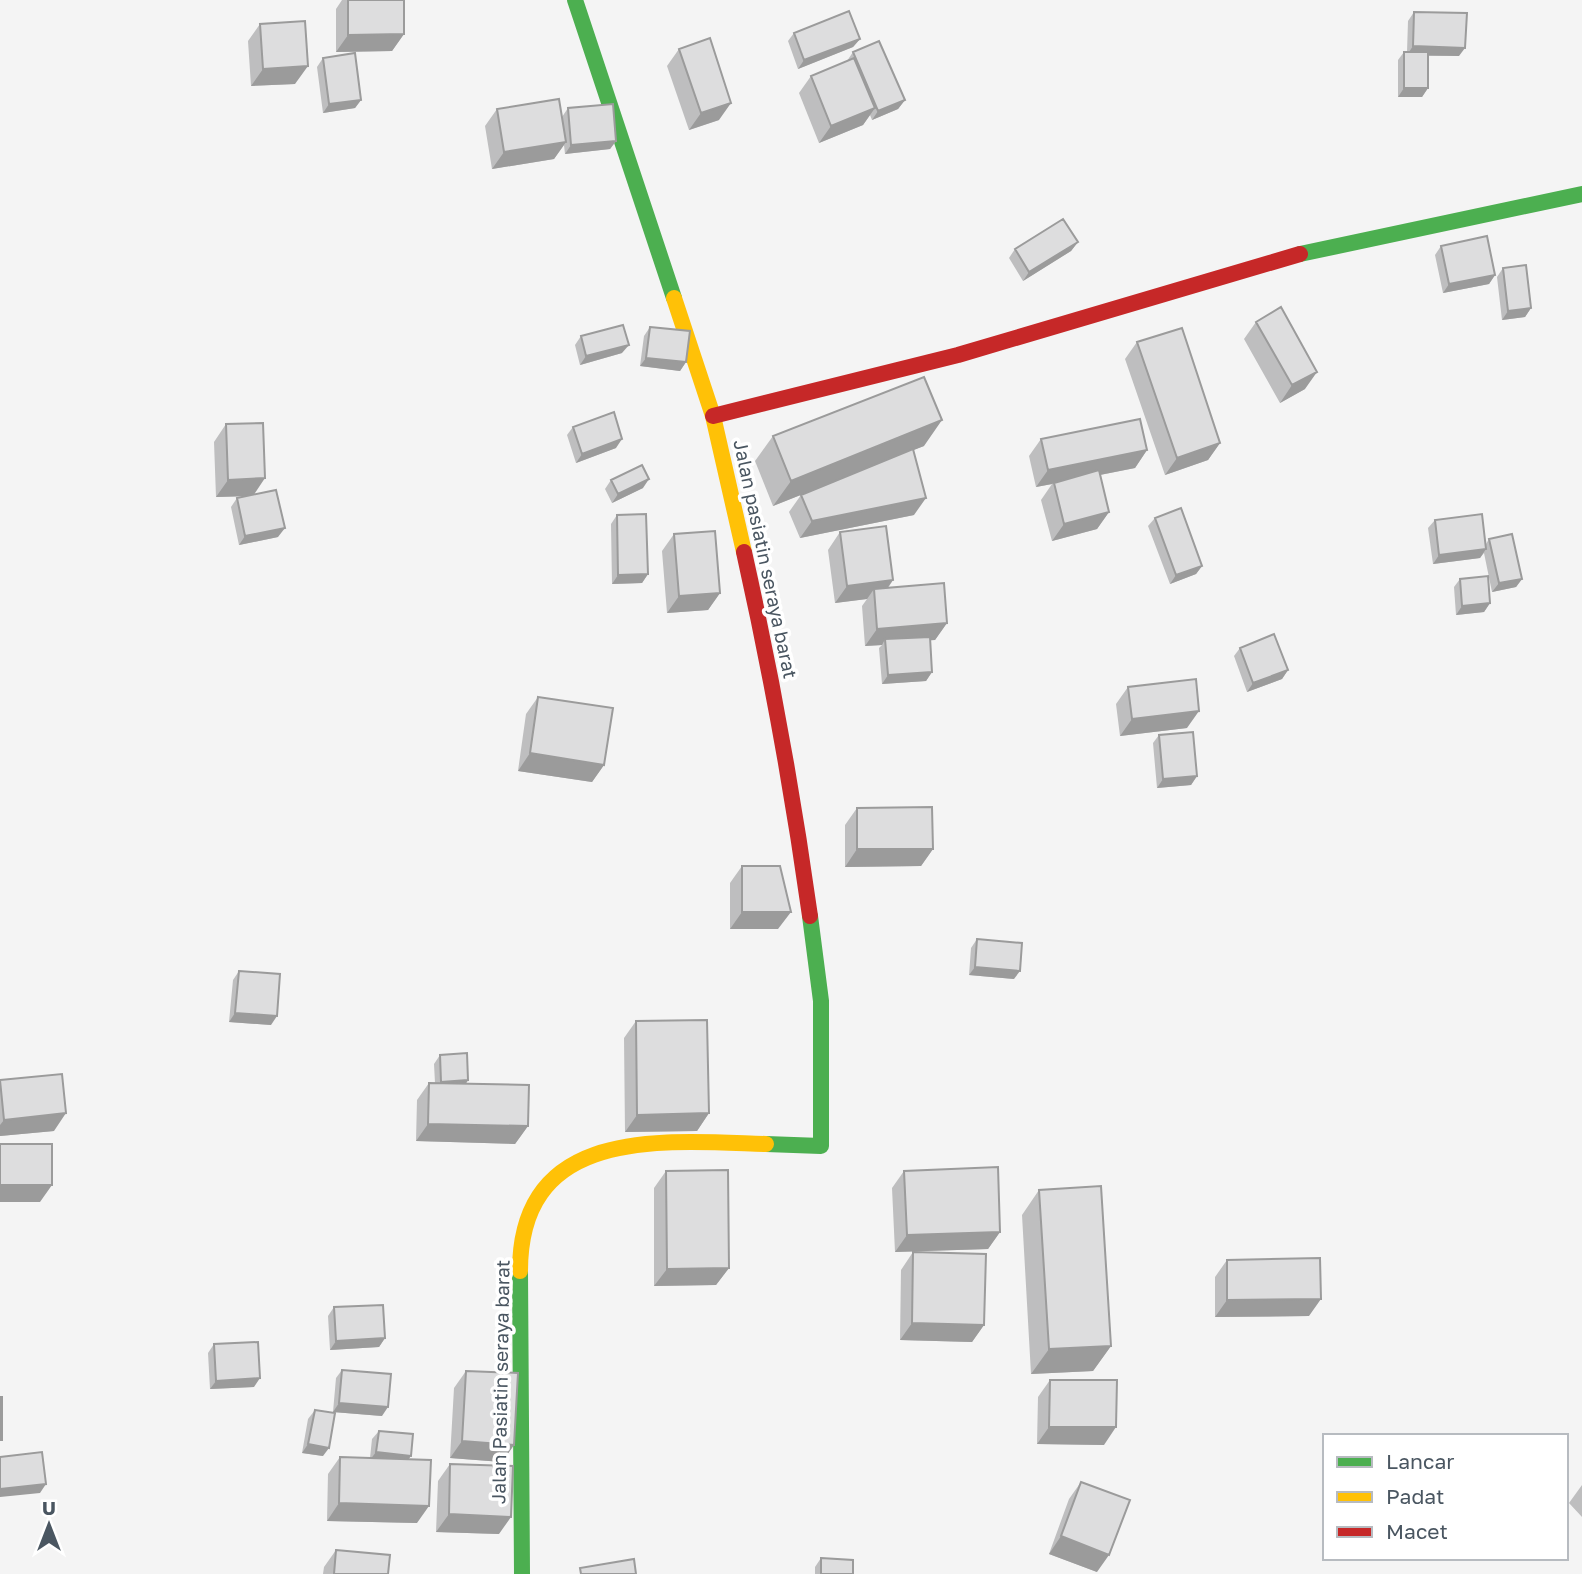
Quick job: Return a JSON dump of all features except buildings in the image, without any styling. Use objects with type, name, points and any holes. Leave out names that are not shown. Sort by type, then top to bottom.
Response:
[{"type":"street","name":"Jalan pasiatin seraya barat","points":[[575,0],[713,416],[762,632],[796,814],[821,1001],[821,1146]]},
{"type":"street","points":[[713,416],[958,355],[1284,258],[1582,194]]},
{"type":"street","name":"Jalan Pasiatin seraya barat","points":[[522,1574],[520,1264],[528,1222],[537,1199],[557,1177],[579,1161],[612,1148],[648,1144],[712,1143],[821,1146]]},
{"type":"traffic: fast","points":[[575,0],[674,298]]},
{"type":"traffic: fast","points":[[1300,254],[1582,194]]},
{"type":"traffic: fast","points":[[766,1144],[821,1146],[821,1001],[810,916]]},
{"type":"traffic: fast","points":[[520,1271],[522,1574]]},
{"type":"traffic: slow","points":[[674,298],[713,416],[744,552]]},
{"type":"traffic: slow","points":[[520,1271],[526,1224],[544,1189],[571,1166],[604,1152],[643,1144],[766,1144]]},
{"type":"traffic: jam","points":[[713,416],[958,355],[1300,254]]},
{"type":"traffic: jam","points":[[744,552],[781,734],[810,916]]}]
